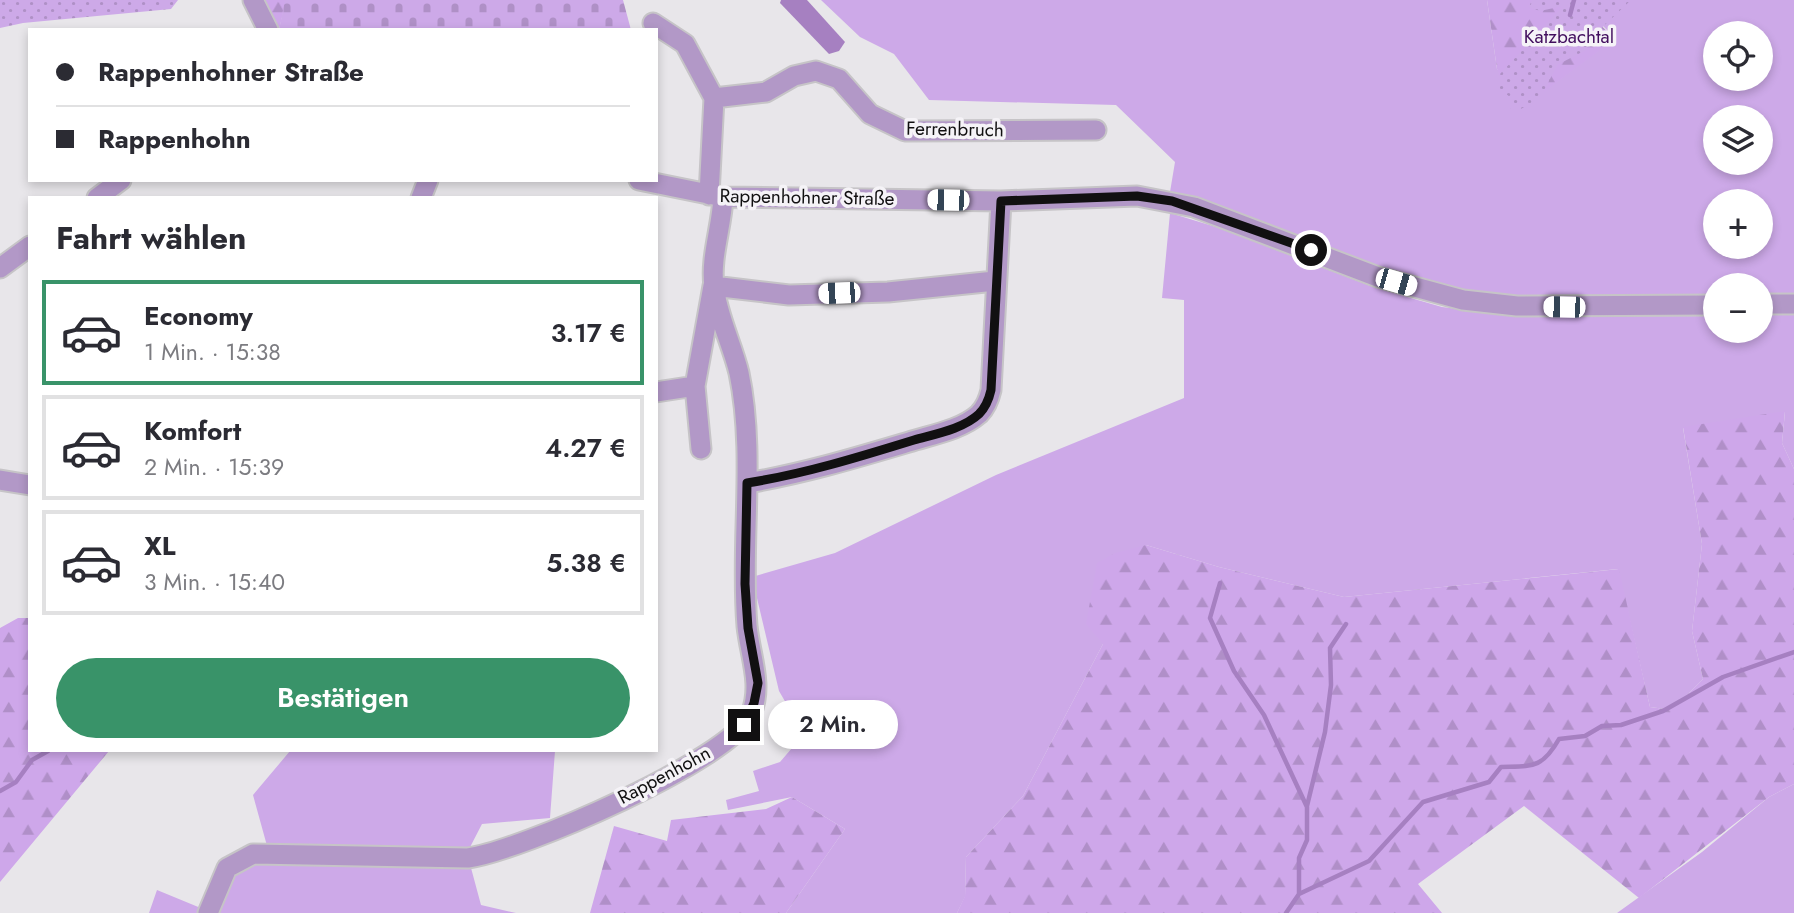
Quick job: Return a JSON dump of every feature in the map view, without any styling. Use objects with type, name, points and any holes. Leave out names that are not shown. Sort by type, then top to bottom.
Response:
[{"type":"street","points":[[253,0],[267,28]]},
{"type":"street","points":[[653,23],[685,44],[714,98],[716,196]]},
{"type":"street","name":"Ferrenbruch","points":[[714,98],[766,92],[794,76],[816,71],[839,79],[870,114],[905,131],[1096,130]]},
{"type":"street","points":[[100,196],[118,182]]},
{"type":"street","name":"Rappenhohner Straße","points":[[649,182],[716,196],[1001,201],[1137,196],[1172,201],[1288,241],[1378,278],[1463,300],[1517,306],[1703,305]]},
{"type":"street","name":"Rappenhohn","points":[[701,449],[695,386],[713,286],[716,196]]},
{"type":"street","points":[[747,483],[794,475],[846,461],[943,432],[978,414],[989,400],[991,390],[1001,201]]},
{"type":"street","points":[[0,268],[28,247]]},
{"type":"street","points":[[713,286],[789,295],[888,292],[995,281]]},
{"type":"street","name":"Rappenhohn","points":[[208,913],[218,883],[227,868],[253,854],[468,858],[492,855],[562,828],[706,755],[733,737],[751,715],[758,683],[748,628],[745,584],[747,483],[739,374],[713,286]]},
{"type":"street","points":[[1773,304],[1794,304]]},
{"type":"street","points":[[658,392],[695,386]]},
{"type":"street","points":[[0,480],[28,485]]},
{"type":"green space","points":[[0,0],[178,0],[171,9],[23,23],[0,28]]},
{"type":"green space","points":[[260,0],[286,0],[279,28],[274,28]]},
{"type":"green space","points":[[285,0],[623,0],[630,28],[279,28]]},
{"type":"green space","points":[[821,0],[1487,0],[1497,69],[1528,103],[1615,38],[1598,21],[1588,0],[1794,0],[1794,298],[1773,298],[1773,273],[1703,273],[1703,298],[1528,298],[1454,290],[1417,282],[1170,192],[1175,162],[1116,105],[929,100],[894,54],[860,37]]},
{"type":"green space","points":[[1487,0],[1588,0],[1584,9],[1615,39],[1529,103],[1507,94],[1497,69]]},
{"type":"green space","name":"Katzbachtal","points":[[1532,0],[1631,0],[1592,37],[1586,50],[1557,65],[1540,99],[1511,114],[1510,97],[1498,88],[1500,74],[1563,6],[1540,11],[1529,7]]},
{"type":"green space","points":[[1170,213],[1216,227],[1376,288],[1442,307],[1520,317],[1703,316],[1703,343],[1773,343],[1773,315],[1794,315],[1794,469],[1782,443],[1785,412],[1683,428],[1702,544],[1692,631],[1703,679],[1686,696],[1665,709],[1650,707],[1618,569],[1344,597],[1219,567],[1146,545],[1103,644],[1023,796],[966,857],[965,897],[957,913],[786,913],[845,829],[792,797],[728,810],[726,800],[759,791],[753,771],[780,762],[804,734],[779,691],[752,577],[835,553],[996,475],[1184,398],[1184,300],[1162,298]]},
{"type":"green space","points":[[1785,411],[1782,443],[1794,469],[1794,784],[1769,797],[1639,898],[1524,806],[1418,884],[1442,913],[957,913],[965,896],[966,857],[1023,796],[1103,644],[1086,624],[1097,563],[1115,553],[1146,545],[1219,567],[1344,597],[1619,569],[1650,707],[1665,709],[1686,696],[1703,679],[1692,631],[1702,544],[1683,427]]},
{"type":"green space","points":[[18,618],[28,618],[28,752],[108,752],[0,882],[0,628]]},
{"type":"green space","points":[[289,752],[555,752],[550,818],[482,824],[467,853],[481,905],[516,913],[149,913],[157,890],[208,911],[218,883],[269,853],[253,795]]},
{"type":"green space","points":[[1794,784],[1794,913],[1617,913],[1702,852],[1769,797]]},
{"type":"green space","points":[[792,797],[845,829],[786,913],[590,913],[614,826],[667,841],[671,820],[766,809]]},
{"type":"shaded area","points":[[781,0],[807,0],[845,42],[839,51],[829,54],[780,3]]},
{"type":"waterway","points":[[1570,15],[1574,0]]},
{"type":"waterway","points":[[1220,583],[1210,618],[1234,671],[1264,715],[1307,807],[1307,840],[1299,858],[1299,894]]},
{"type":"waterway","points":[[1307,806],[1325,732],[1331,685],[1330,648],[1346,624]]},
{"type":"waterway","points":[[1286,913],[1299,894],[1369,861],[1423,802],[1489,782],[1501,767],[1535,764],[1547,756],[1559,739],[1585,736],[1602,726],[1621,725],[1663,711],[1723,677],[1794,652]]},
{"type":"waterway","points":[[0,791],[16,782],[32,760],[46,752]]},
{"type":"route","points":[[744,725],[751,715],[758,683],[748,628],[745,584],[747,483],[794,475],[943,432],[966,422],[986,406],[991,390],[1001,201],[1137,196],[1172,201],[1311,250]]}]
